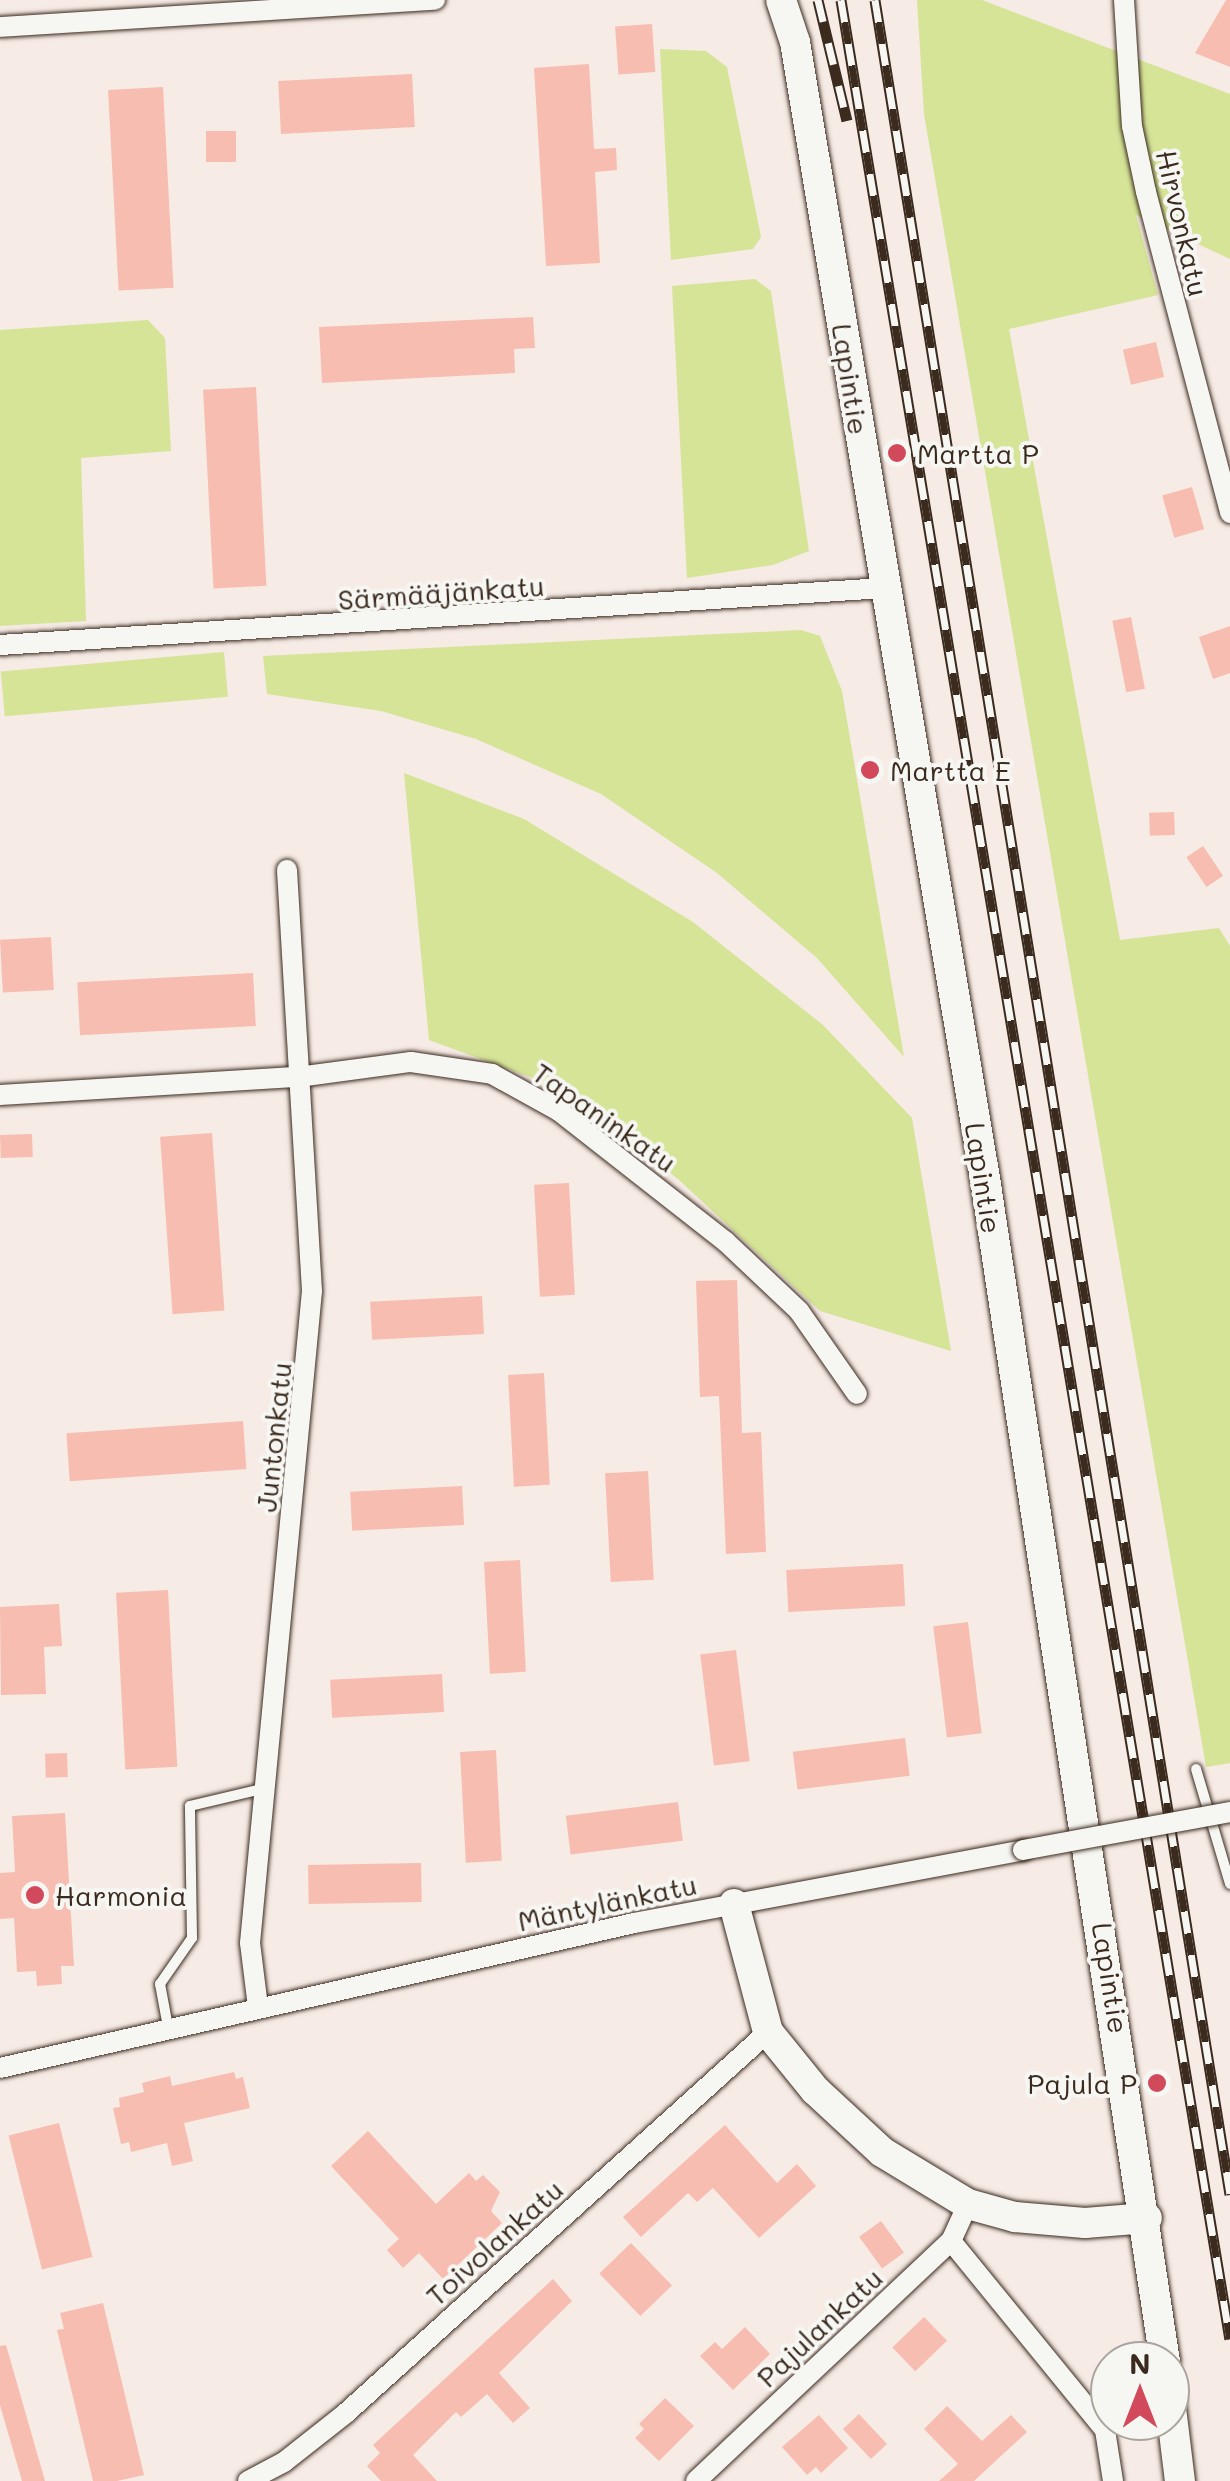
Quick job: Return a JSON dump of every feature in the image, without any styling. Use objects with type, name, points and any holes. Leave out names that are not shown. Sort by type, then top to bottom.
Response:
[{"type":"main road","name":"Lapintie","points":[[781,0],[795,42],[886,588],[1146,2218],[1162,2341]]},
{"type":"main road","points":[[734,1904],[768,2032],[815,2090],[882,2152],[968,2204],[1058,2223],[1146,2218]]},
{"type":"main road","points":[[1175,2441],[1180,2481]]},
{"type":"street","points":[[0,27],[435,0]]},
{"type":"street","name":"Hirvonkatu","points":[[1124,0],[1142,175],[1230,513]]},
{"type":"street","name":"Särmääjänkatu","points":[[0,645],[886,588]]},
{"type":"street","name":"Juntonkatu","points":[[258,2008],[250,1943],[311,1318],[287,870]]},
{"type":"street","name":"Tapaninkatu","points":[[0,1095],[298,1077],[411,1062],[450,1064],[492,1074],[559,1111],[725,1240],[799,1311],[857,1394]]},
{"type":"street","name":"Mäntylänkatu","points":[[0,2068],[168,2027],[734,1904],[1230,1812]]},
{"type":"street","name":"Toivolankatu","points":[[248,2481],[284,2462],[346,2413],[768,2032]]},
{"type":"street","name":"Pajulankatu","points":[[696,2481],[950,2241],[968,2204]]},
{"type":"street","points":[[950,2241],[1105,2430],[1113,2481]]},
{"type":"lane","points":[[1196,1768],[1230,1884]]},
{"type":"lane","points":[[168,2027],[160,1984],[192,1938],[190,1806],[267,1788]]},
{"type":"green space","points":[[917,0],[982,0],[1230,94],[1230,259],[1136,215],[1158,295],[1009,329],[1120,940],[1219,928],[1230,946],[1230,1763],[1206,1767],[924,114]]},
{"type":"green space","points":[[660,49],[706,51],[727,67],[761,237],[753,249],[671,260]]},
{"type":"green space","points":[[755,279],[771,291],[809,551],[773,565],[687,578],[672,286]]},
{"type":"green space","points":[[148,320],[165,338],[171,451],[81,458],[86,621],[0,626],[0,330]]},
{"type":"green space","points":[[801,630],[820,636],[842,691],[904,1057],[817,958],[717,873],[601,794],[476,739],[381,711],[267,694],[263,656]]},
{"type":"green space","points":[[224,652],[228,697],[5,716],[1,672]]},
{"type":"green space","points":[[404,773],[524,819],[693,922],[823,1025],[912,1118],[951,1351],[820,1311],[679,1180],[562,1089],[429,1040]]},
{"type":"building","points":[[1226,0],[1230,0],[1230,67],[1195,53]]},
{"type":"building","points":[[652,24],[655,72],[618,74],[615,27]]},
{"type":"building","points":[[589,64],[594,149],[616,148],[617,170],[595,172],[600,263],[546,266],[534,68]]},
{"type":"building","points":[[412,74],[415,127],[281,134],[278,81]]},
{"type":"building","points":[[163,87],[174,288],[119,291],[108,90]]},
{"type":"building","points":[[206,131],[236,131],[236,162],[206,162]]},
{"type":"building","points":[[533,317],[535,348],[514,349],[515,373],[322,383],[319,327]]},
{"type":"building","points":[[1156,342],[1164,377],[1131,385],[1123,350]]},
{"type":"building","points":[[256,387],[266,586],[213,589],[203,390]]},
{"type":"building","points":[[1192,487],[1204,529],[1174,538],[1162,496]]},
{"type":"building","points":[[1131,617],[1145,689],[1126,692],[1112,621]]},
{"type":"building","points":[[1230,626],[1230,673],[1213,679],[1199,637]]},
{"type":"building","points":[[1174,812],[1175,835],[1150,836],[1149,813]]},
{"type":"building","points":[[1203,846],[1223,876],[1207,887],[1186,857]]},
{"type":"building","points":[[51,937],[54,990],[3,993],[0,940]]},
{"type":"building","points":[[253,973],[256,1026],[80,1035],[77,982]]},
{"type":"building","points":[[212,1133],[224,1311],[173,1314],[160,1137]]},
{"type":"building","points":[[32,1134],[33,1157],[1,1158],[0,1135]]},
{"type":"building","points":[[569,1183],[575,1295],[540,1297],[534,1185]]},
{"type":"building","points":[[737,1280],[742,1433],[761,1432],[766,1552],[726,1554],[719,1396],[700,1397],[696,1281]]},
{"type":"building","points":[[482,1296],[484,1334],[372,1340],[370,1302]]},
{"type":"building","points":[[544,1373],[550,1485],[514,1487],[508,1375]]},
{"type":"building","points":[[243,1421],[246,1469],[70,1481],[66,1433]]},
{"type":"building","points":[[648,1471],[654,1580],[611,1582],[605,1473]]},
{"type":"building","points":[[462,1486],[464,1525],[352,1531],[350,1492]]},
{"type":"building","points":[[520,1560],[526,1672],[490,1674],[484,1562]]},
{"type":"building","points":[[903,1564],[905,1606],[788,1612],[786,1570]]},
{"type":"building","points":[[168,1590],[177,1767],[125,1769],[116,1593]]},
{"type":"building","points":[[59,1604],[62,1646],[44,1647],[46,1694],[1,1695],[0,1607]]},
{"type":"building","points":[[968,1622],[982,1733],[947,1737],[933,1626]]},
{"type":"building","points":[[736,1650],[750,1761],[714,1766],[700,1654]]},
{"type":"building","points":[[442,1674],[444,1712],[332,1718],[330,1680]]},
{"type":"building","points":[[905,1738],[910,1776],[797,1789],[793,1752]]},
{"type":"building","points":[[496,1750],[502,1861],[466,1863],[460,1752]]},
{"type":"building","points":[[67,1753],[68,1777],[46,1778],[45,1754]]},
{"type":"building","points":[[678,1802],[683,1841],[571,1854],[566,1816]]},
{"type":"building","name":"Harmonia","points":[[65,1813],[74,1966],[61,1966],[62,1984],[37,1986],[36,1971],[17,1972],[14,1918],[0,1919],[0,1873],[15,1872],[12,1816]]},
{"type":"building","points":[[421,1863],[422,1902],[309,1904],[308,1865]]},
{"type":"building","points":[[234,2072],[236,2079],[243,2077],[250,2108],[184,2123],[193,2161],[172,2166],[167,2143],[131,2152],[129,2142],[121,2144],[113,2108],[120,2107],[119,2098],[144,2092],[142,2083],[170,2076],[172,2086]]},
{"type":"building","points":[[59,2123],[92,2257],[42,2269],[9,2136]]},
{"type":"building","points":[[725,2125],[777,2183],[797,2164],[816,2186],[759,2238],[713,2188],[697,2202],[688,2193],[641,2237],[623,2217]]},
{"type":"building","points":[[368,2131],[436,2204],[469,2173],[476,2181],[483,2175],[500,2192],[491,2211],[502,2223],[443,2279],[419,2253],[403,2268],[387,2250],[399,2239],[331,2166]]},
{"type":"building","points":[[881,2221],[904,2253],[882,2268],[859,2237]]},
{"type":"building","points":[[631,2243],[672,2285],[640,2316],[599,2274]]},
{"type":"building","points":[[553,2279],[572,2301],[499,2373],[530,2408],[513,2423],[487,2394],[461,2417],[456,2412],[413,2455],[437,2481],[381,2481],[367,2466],[380,2453],[373,2445]]},
{"type":"building","points":[[103,2303],[144,2475],[117,2481],[93,2481],[57,2330],[64,2329],[60,2313]]},
{"type":"building","points":[[924,2317],[947,2341],[915,2371],[892,2348]]},
{"type":"building","points":[[745,2327],[770,2354],[733,2390],[700,2356],[715,2342],[722,2349]]},
{"type":"building","points":[[6,2345],[45,2481],[22,2481],[0,2405],[0,2346]]},
{"type":"building","points":[[665,2398],[694,2426],[659,2461],[635,2438],[644,2429],[639,2424]]},
{"type":"building","points":[[947,2406],[982,2441],[1011,2415],[1027,2432],[974,2481],[939,2481],[958,2464],[924,2429]]},
{"type":"building","points":[[859,2414],[887,2444],[871,2459],[843,2429]]},
{"type":"building","points":[[819,2415],[848,2448],[821,2473],[816,2467],[807,2475],[782,2447]]},
{"type":"railway","points":[[818,0],[847,121]]},
{"type":"railway","points":[[841,0],[1230,2339]]},
{"type":"railway","points":[[875,0],[1230,2194]]},
{"type":"place","name":"Martta P","points":[[897,453]]},
{"type":"place","name":"Martta E","points":[[870,770]]},
{"type":"place","name":"Harmonia","points":[[35,1895]]},
{"type":"place","name":"Pajula P","points":[[1157,2083]]}]
